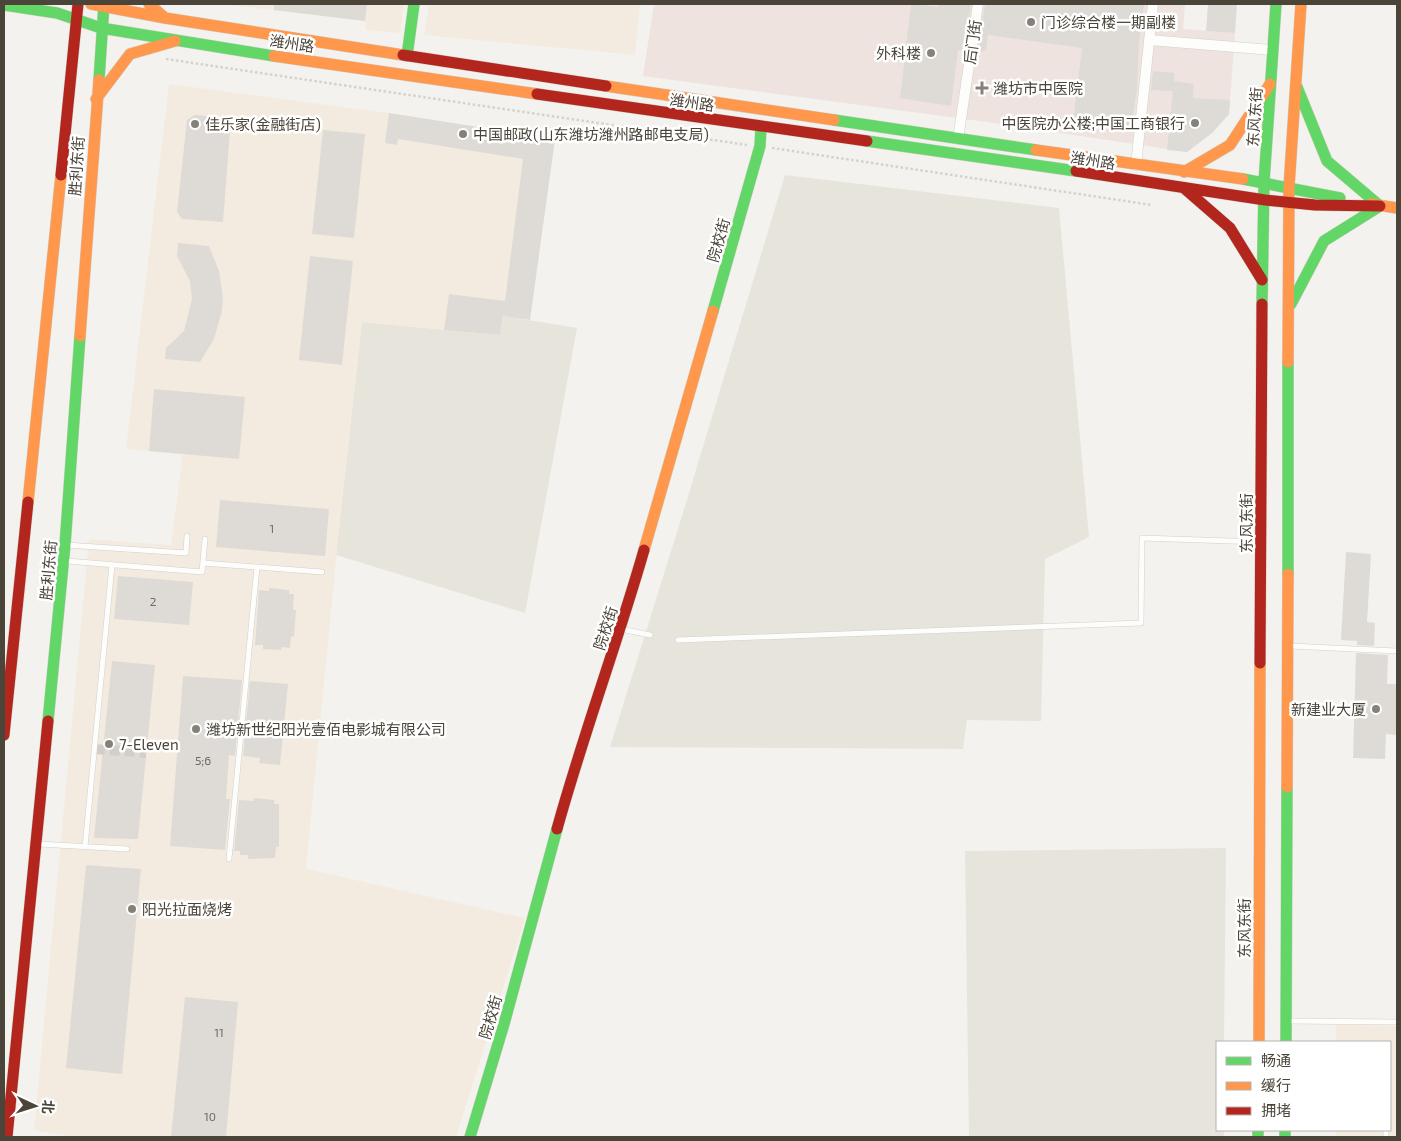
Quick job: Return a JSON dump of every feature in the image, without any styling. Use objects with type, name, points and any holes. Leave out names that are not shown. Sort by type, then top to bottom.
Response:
[{"type":"main road","name":"胜利东街","points":[[4,735],[78,19],[78,4]]},
{"type":"main road","name":"潍州路","points":[[92,4],[165,18],[407,56],[1136,166],[1264,182],[1315,194],[1397,208]]},
{"type":"main road","points":[[149,4],[165,18]]},
{"type":"main road","points":[[407,56],[414,4]]},
{"type":"main road","name":"东风东街","points":[[1259,1041],[1262,280],[1264,182],[1276,4]]},
{"type":"main road","points":[[1286,1041],[1290,187],[1300,4]]},
{"type":"main road","name":"潍州路","points":[[4,5],[57,13],[101,28],[175,41],[761,127],[957,153],[1265,200],[1316,205],[1380,206]]},
{"type":"main road","name":"胜利东街","points":[[7,1137],[64,561],[104,6]]},
{"type":"main road","points":[[96,99],[130,54],[175,41]]},
{"type":"main road","points":[[1184,172],[1230,145],[1271,82]]},
{"type":"main road","points":[[1290,306],[1324,241],[1380,206],[1327,160],[1296,83]]},
{"type":"main road","name":"院校街","points":[[470,1137],[504,1024],[578,752],[621,629],[760,146],[761,127]]},
{"type":"main road","points":[[1184,188],[1230,228],[1262,280]]},
{"type":"street","name":"后门街","points":[[958,139],[978,4]]},
{"type":"street","points":[[1136,166],[1153,4]]},
{"type":"street","points":[[1149,40],[1273,50]]},
{"type":"lane","points":[[65,545],[186,554],[187,536]]},
{"type":"lane","points":[[678,640],[1141,623],[1142,538],[1261,542]]},
{"type":"lane","points":[[64,561],[202,572],[205,539]]},
{"type":"lane","points":[[85,847],[112,564]]},
{"type":"lane","points":[[203,564],[322,572]]},
{"type":"lane","points":[[230,859],[258,567]]},
{"type":"lane","points":[[621,629],[650,635]]},
{"type":"lane","points":[[1289,646],[1397,651]]},
{"type":"lane","points":[[36,844],[127,849]]},
{"type":"lane","points":[[1286,1021],[1395,1022]]},
{"type":"path","points":[[165,58],[1152,205]]},
{"type":"shaded area","points":[[221,4],[404,4],[400,33],[366,30],[365,21]]},
{"type":"shaded area","points":[[429,4],[640,4],[635,55],[424,35]]},
{"type":"shaded area","name":"潍坊市中医院","points":[[654,4],[1185,4],[1183,29],[1235,33],[1229,114],[1212,133],[1187,152],[987,122],[643,76]]},
{"type":"shaded area","points":[[169,84],[389,113],[555,139],[530,319],[503,316],[500,335],[362,322],[343,488],[306,869],[525,918],[456,1137],[75,1137],[34,1130],[89,539],[171,545],[180,478],[182,454],[126,449]]},
{"type":"shaded area","points":[[785,175],[1059,208],[1089,537],[1045,559],[1041,721],[967,720],[963,749],[610,747]]},
{"type":"shaded area","points":[[503,316],[577,328],[525,613],[336,555],[362,322],[500,335]]},
{"type":"shaded area","points":[[1226,848],[1224,1041],[1216,1041],[1216,1131],[1224,1131],[1224,1137],[969,1137],[965,851]]},
{"type":"shaded area","points":[[1336,1025],[1397,1026],[1397,1137],[1336,1137],[1336,1131],[1391,1131],[1391,1041],[1336,1041]]},
{"type":"building","points":[[274,4],[367,4],[365,21],[274,10]]},
{"type":"building","name":"外科楼","points":[[911,4],[938,7],[938,4],[971,4],[964,51],[958,50],[951,106],[900,98]]},
{"type":"building","points":[[985,4],[1144,4],[1139,43],[1137,89],[1131,130],[1083,125],[1083,130],[1072,129],[1082,48],[988,35],[986,50],[978,53]]},
{"type":"building","points":[[1208,4],[1237,4],[1235,33],[1206,31]]},
{"type":"building","name":"中医院办公楼;中国工商银行","points":[[1153,71],[1174,73],[1174,81],[1194,84],[1193,98],[1230,100],[1229,114],[1212,133],[1187,152],[1167,150],[1173,91],[1151,90]]},
{"type":"building","points":[[389,113],[555,139],[530,320],[503,316],[500,335],[444,330],[449,294],[505,301],[523,159],[398,139],[397,145],[385,143]]},
{"type":"building","points":[[195,115],[231,118],[223,222],[182,219],[177,212],[187,120]]},
{"type":"building","points":[[323,130],[365,134],[354,238],[312,234]]},
{"type":"building","points":[[178,243],[209,246],[219,271],[223,298],[222,311],[214,339],[200,362],[165,359],[166,348],[184,331],[192,299],[190,281],[177,256]]},
{"type":"building","points":[[310,256],[353,261],[342,365],[299,360]]},
{"type":"building","points":[[154,389],[245,397],[239,459],[149,451]]},
{"type":"building","points":[[220,500],[329,509],[325,556],[216,547]]},
{"type":"building","points":[[1346,552],[1371,554],[1367,622],[1375,623],[1374,646],[1357,645],[1357,641],[1341,640]]},
{"type":"building","points":[[118,576],[193,582],[189,625],[114,619]]},
{"type":"building","points":[[269,588],[289,590],[289,594],[294,594],[293,610],[296,610],[294,637],[291,636],[290,648],[282,647],[281,650],[263,649],[263,645],[255,645],[259,590],[269,591]]},
{"type":"building","name":"新建业大厦","points":[[1356,653],[1388,655],[1387,684],[1397,684],[1397,735],[1386,734],[1385,759],[1353,758]]},
{"type":"building","points":[[112,661],[155,665],[138,839],[94,838]]},
{"type":"building","points":[[183,676],[242,680],[235,756],[229,755],[226,799],[230,799],[225,850],[170,846]]},
{"type":"building","points":[[250,681],[288,684],[280,765],[259,763],[260,758],[243,756]]},
{"type":"building","points":[[254,798],[274,800],[274,804],[279,804],[279,847],[276,847],[275,858],[248,859],[248,855],[240,855],[240,851],[234,851],[239,800],[254,801]]},
{"type":"building","points":[[86,865],[141,869],[122,1074],[66,1068]]},
{"type":"building","points":[[185,997],[238,1002],[226,1137],[171,1137]]},
{"type":"tunnel","points":[[95,749],[146,753]]},
{"type":"traffic: fast","points":[[99,80],[104,4]]},
{"type":"traffic: fast","points":[[407,56],[414,4]]},
{"type":"traffic: fast","points":[[1262,304],[1264,182],[1276,4]]},
{"type":"traffic: fast","points":[[4,5],[57,13],[101,28],[274,56]]},
{"type":"traffic: fast","points":[[1291,304],[1324,241],[1380,206],[1327,161],[1297,87]]},
{"type":"traffic: fast","points":[[834,120],[1036,150]]},
{"type":"traffic: fast","points":[[713,311],[760,146],[761,127]]},
{"type":"traffic: fast","points":[[867,141],[1076,171]]},
{"type":"traffic: fast","points":[[1243,179],[1340,198]]},
{"type":"traffic: fast","points":[[48,721],[65,545],[80,336]]},
{"type":"traffic: fast","points":[[1288,362],[1288,574]]},
{"type":"traffic: fast","points":[[1286,1041],[1287,787]]},
{"type":"traffic: fast","points":[[470,1137],[504,1024],[557,829]]},
{"type":"traffic: fast","points":[[1258,1131],[1258,1137]]},
{"type":"traffic: fast","points":[[1285,1131],[1285,1137]]},
{"type":"traffic: slow","points":[[91,4],[165,18],[403,55]]},
{"type":"traffic: slow","points":[[149,4],[165,18]]},
{"type":"traffic: slow","points":[[1288,362],[1289,187],[1301,4]]},
{"type":"traffic: slow","points":[[96,99],[130,54],[175,41]]},
{"type":"traffic: slow","points":[[274,56],[537,94]]},
{"type":"traffic: slow","points":[[80,336],[99,80]]},
{"type":"traffic: slow","points":[[1184,172],[1230,145],[1270,84]]},
{"type":"traffic: slow","points":[[606,86],[834,120]]},
{"type":"traffic: slow","points":[[1036,150],[1243,179]]},
{"type":"traffic: slow","points":[[28,502],[61,175]]},
{"type":"traffic: slow","points":[[1371,204],[1397,208]]},
{"type":"traffic: slow","points":[[644,550],[713,311]]},
{"type":"traffic: slow","points":[[1287,787],[1288,574]]},
{"type":"traffic: slow","points":[[1259,1041],[1260,663]]},
{"type":"traffic: jam","points":[[61,175],[78,4]]},
{"type":"traffic: jam","points":[[403,55],[606,86]]},
{"type":"traffic: jam","points":[[537,94],[867,141]]},
{"type":"traffic: jam","points":[[1076,171],[1265,200],[1315,205],[1380,206]]},
{"type":"traffic: jam","points":[[1184,188],[1230,228],[1262,280]]},
{"type":"traffic: jam","points":[[1260,663],[1262,304]]},
{"type":"traffic: jam","points":[[4,735],[28,502]]},
{"type":"traffic: jam","points":[[557,829],[644,550]]},
{"type":"traffic: jam","points":[[7,1137],[48,721]]},
{"type":"place","name":"门诊综合楼一期副楼","points":[[1031,22]]},
{"type":"place","name":"外科楼","points":[[931,53]]},
{"type":"place","name":"潍坊市中医院","points":[[982,88]]},
{"type":"place","name":"中医院办公楼;中国工商银行","points":[[1195,123]]},
{"type":"place","name":"佳乐家(金融街店)","points":[[195,124]]},
{"type":"place","name":"中国邮政(山东潍坊潍州路邮电支局)","points":[[463,134]]},
{"type":"place","name":"新建业大厦","points":[[1376,709]]},
{"type":"place","name":"潍坊新世纪阳光壹佰电影城有限公司","points":[[196,729]]},
{"type":"place","name":"7-Eleven","points":[[109,744]]},
{"type":"place","name":"阳光拉面烧烤","points":[[132,909]]}]
